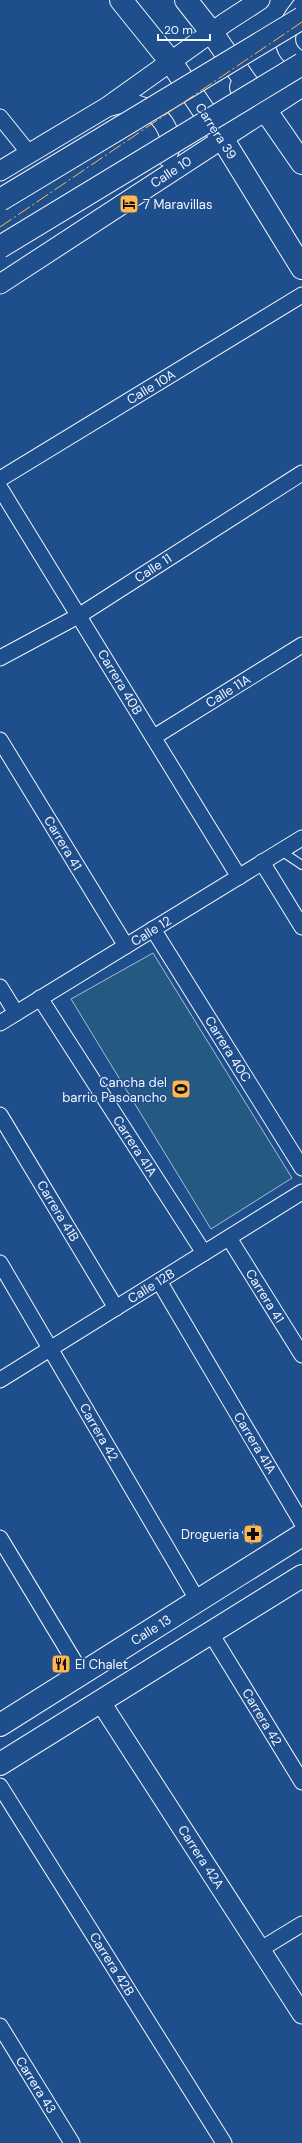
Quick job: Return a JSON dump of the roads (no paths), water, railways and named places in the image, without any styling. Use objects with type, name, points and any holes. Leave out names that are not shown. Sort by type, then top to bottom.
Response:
[{"type":"main road","name":"Carrera 39","points":[[121,0],[171,62],[222,138],[302,268]]},
{"type":"main road","points":[[186,0],[212,33],[265,110],[301,157]]},
{"type":"main road","points":[[0,200],[302,18]]},
{"type":"main road","points":[[222,138],[233,125],[241,104],[243,93],[233,63]]},
{"type":"main road","name":"Calle 10","points":[[0,247],[302,63]]},
{"type":"main road","name":"Calle 13","points":[[0,1725],[302,1535]]},
{"type":"main road","points":[[0,1764],[302,1576]]},
{"type":"street","points":[[0,171],[107,107],[260,0]]},
{"type":"street","points":[[302,6],[289,23],[285,36],[288,51],[302,63]]},
{"type":"street","name":"Calle 10","points":[[0,284],[148,186],[302,87]]},
{"type":"street","points":[[107,107],[118,103],[135,103],[150,109],[162,121],[168,136],[169,152],[163,168],[148,186]]},
{"type":"street","points":[[0,117],[29,153]]},
{"type":"street","name":"Calle 10A","points":[[0,479],[302,295]]},
{"type":"street","name":"Calle 11","points":[[0,658],[80,615],[302,473]]},
{"type":"street","name":"Carrera 40B","points":[[0,488],[80,615],[239,877]]},
{"type":"street","name":"Calle 11A","points":[[154,737],[302,645]]},
{"type":"street","name":"Carrera 41","points":[[0,740],[126,946]]},
{"type":"street","name":"Calle 12","points":[[0,1023],[302,838]]},
{"type":"street","points":[[262,862],[302,927]]},
{"type":"street","name":"Carrera 40C","points":[[153,929],[302,1168]]},
{"type":"street","points":[[0,987],[16,1013]]},
{"type":"street","name":"Carrera 41A","points":[[40,998],[204,1253]]},
{"type":"street","name":"Carrera 41B","points":[[0,1115],[116,1308]]},
{"type":"street","name":"Calle 12B","points":[[0,1380],[302,1192]]},
{"type":"street","name":"Carrera 41","points":[[229,1238],[302,1354]]},
{"type":"street","name":"Carrera 42","points":[[0,1263],[198,1601]]},
{"type":"street","name":"Carrera 41A","points":[[159,1281],[302,1523]]},
{"type":"street","points":[[0,1538],[82,1674]]},
{"type":"street","name":"Carrera 42","points":[[210,1632],[302,1782]]},
{"type":"street","name":"Carrera 42A","points":[[100,1701],[302,2014]]},
{"type":"street","name":"Carrera 42B","points":[[0,1786],[224,2143]]},
{"type":"street","points":[[261,1950],[302,1924]]},
{"type":"street","name":"Carrera 43","points":[[0,2026],[72,2143]]},
{"type":"lane","points":[[281,851],[302,865]]},
{"type":"place","name":"7 Maravillas","points":[[129,204]]},
{"type":"place","name":"Cancha del barrio Pasoancho","points":[[181,1089]]},
{"type":"place","name":"Drogueria","points":[[253,1534]]},
{"type":"place","name":"El Chalet","points":[[61,1664]]}]
